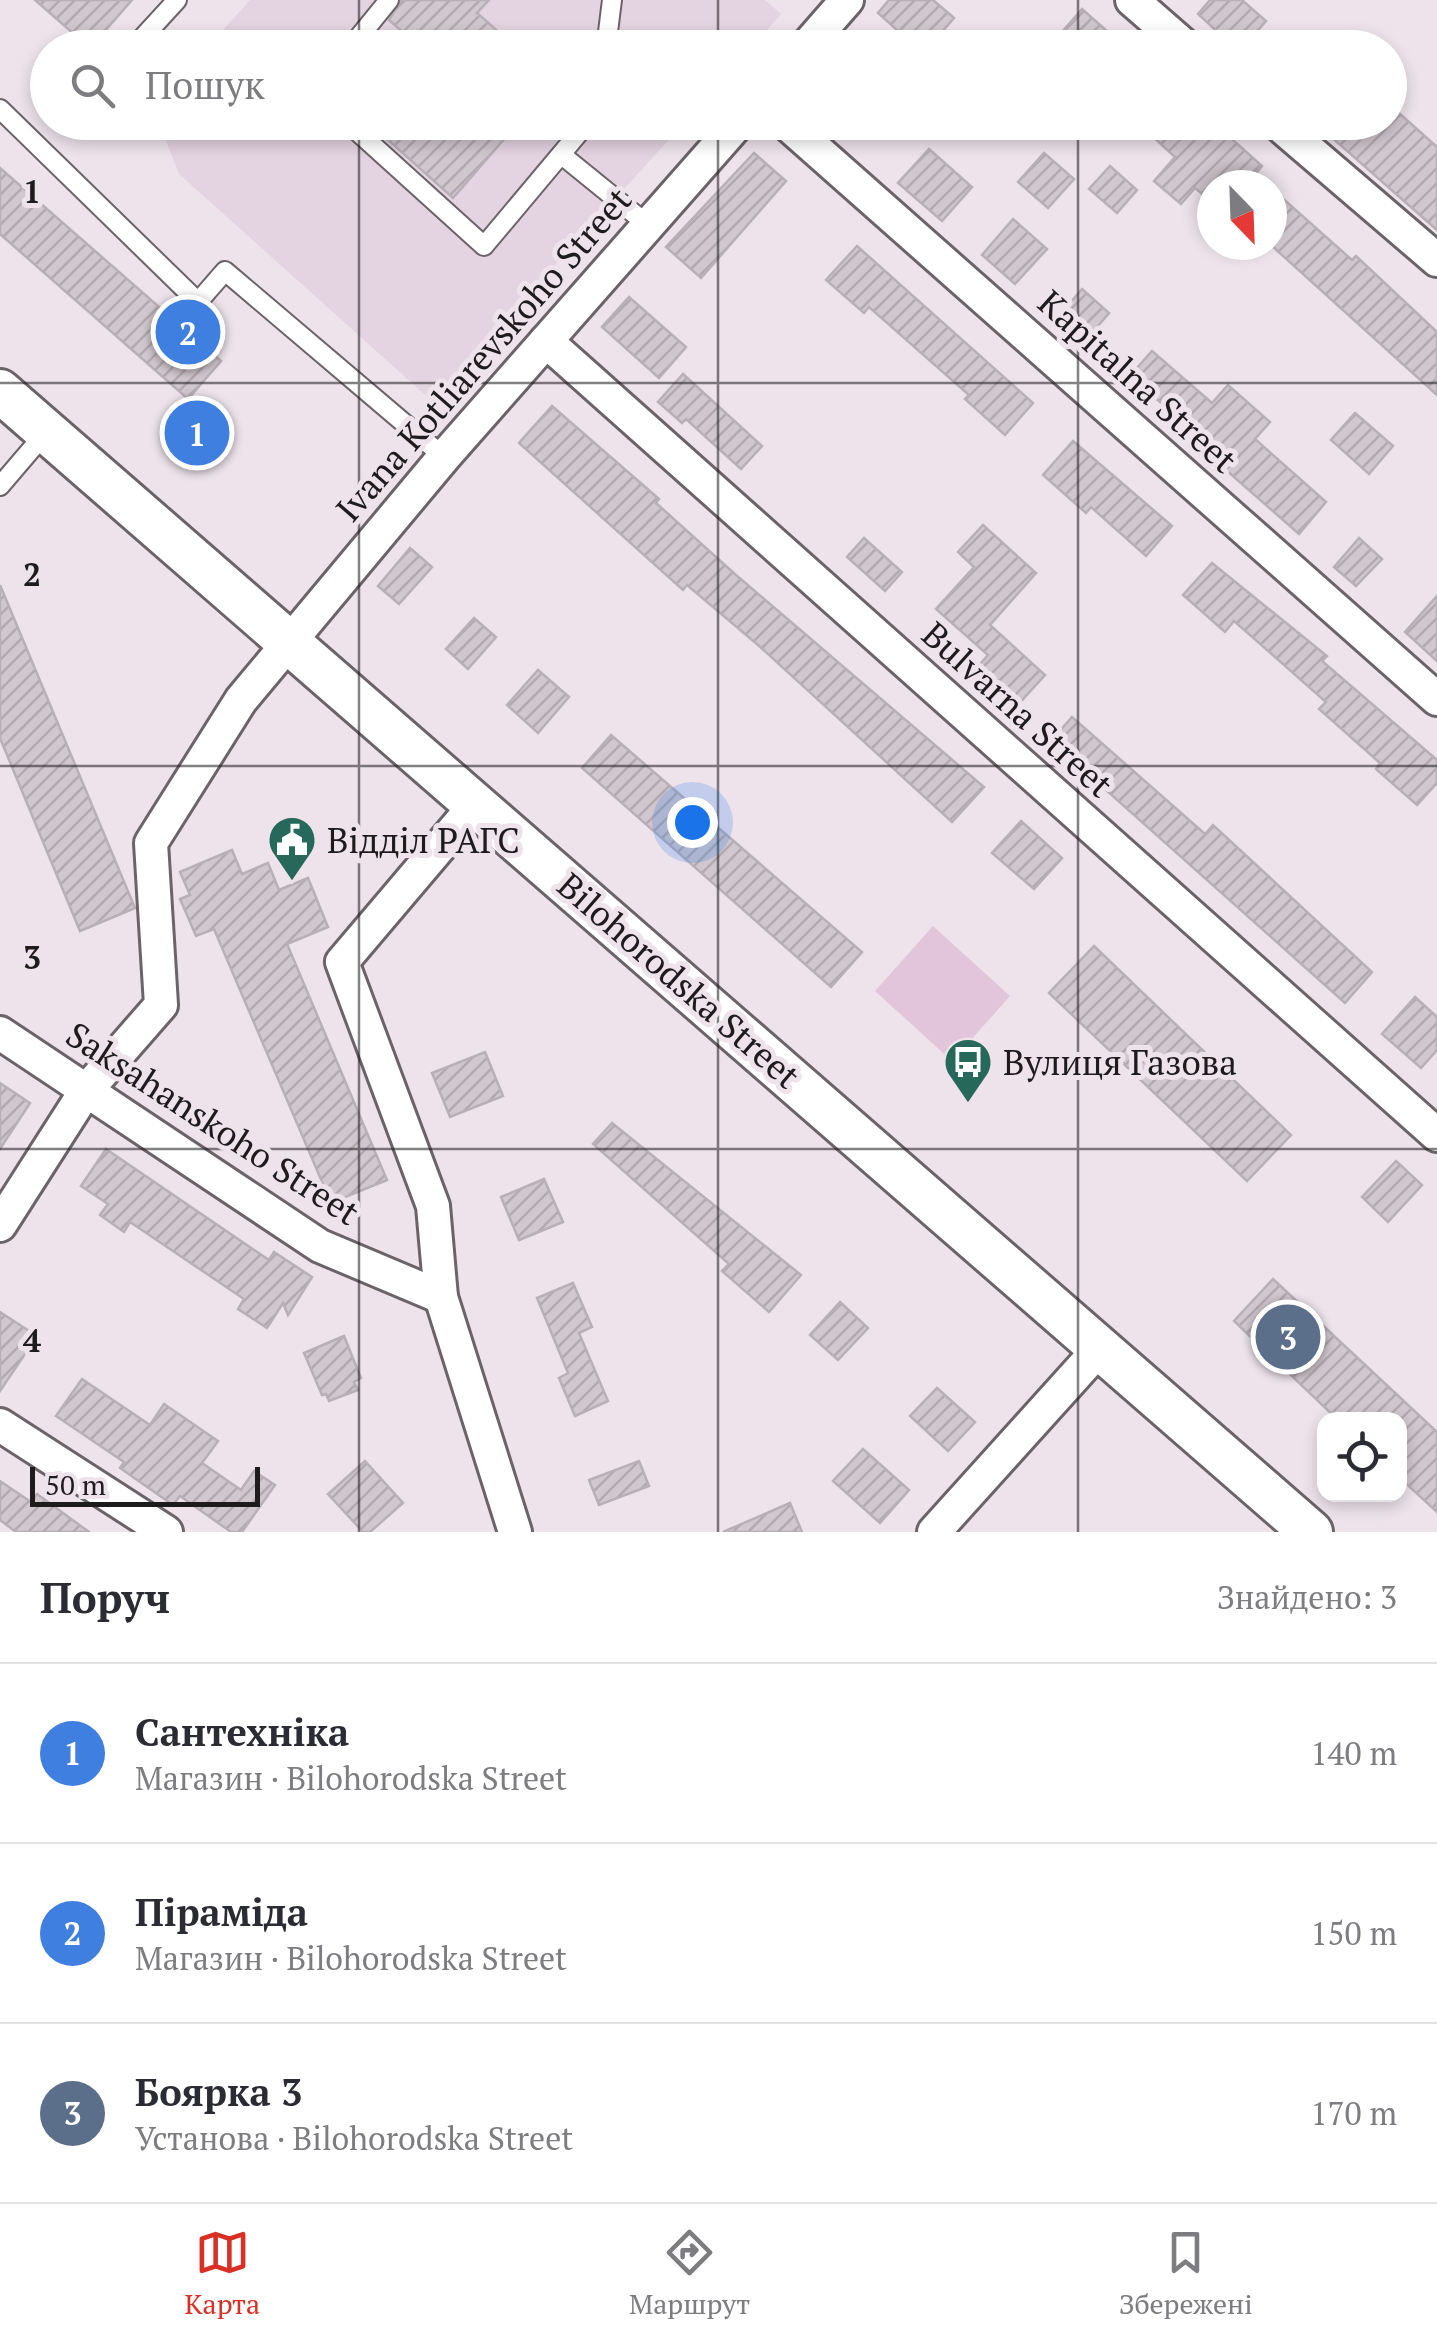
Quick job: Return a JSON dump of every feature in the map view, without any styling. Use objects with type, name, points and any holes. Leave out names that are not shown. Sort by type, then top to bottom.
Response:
[{"type":"street","points":[[821,30],[847,0]]},
{"type":"street","points":[[1132,0],[1167,30]]},
{"type":"street","name":"Ivana Kotliarevskoho Street","points":[[0,1226],[85,1092],[161,1005],[151,844],[241,700],[444,457],[723,140]]},
{"type":"street","name":"Kapitalna Street","points":[[806,140],[1437,699]]},
{"type":"street","points":[[1297,140],[1437,260]]},
{"type":"street","name":"Bulvarna Street","points":[[546,342],[1437,1135]]},
{"type":"street","name":"Bilohorodska Street","points":[[0,391],[1311,1532]]},
{"type":"street","points":[[476,804],[342,962],[433,1206],[442,1297],[514,1532]]},
{"type":"street","name":"Saksahanskoho Street","points":[[0,1033],[320,1246],[442,1297]]},
{"type":"street","points":[[934,1532],[1100,1348]]},
{"type":"street","points":[[0,1425],[166,1532]]},
{"type":"lane","points":[[150,30],[177,0]]},
{"type":"lane","points":[[365,30],[389,0]]},
{"type":"lane","points":[[608,30],[612,0]]},
{"type":"lane","points":[[0,109],[30,138]]},
{"type":"lane","points":[[32,140],[198,302],[225,270],[444,457]]},
{"type":"lane","points":[[367,140],[484,246],[575,140]]},
{"type":"lane","points":[[563,156],[648,226]]},
{"type":"lane","points":[[0,486],[48,430]]},
{"type":"shaded area","points":[[250,0],[765,0],[781,14],[767,30],[223,30]]},
{"type":"shaded area","points":[[166,140],[669,140],[432,401],[179,174]]},
{"type":"shaded area","points":[[933,926],[1010,996],[952,1061],[875,991]]},
{"type":"building","points":[[35,0],[132,0],[106,30],[69,30]]},
{"type":"building","points":[[401,0],[489,0],[477,13],[496,30],[400,30],[389,20]]},
{"type":"building","points":[[889,0],[933,0],[954,18],[944,30],[897,30],[878,13]]},
{"type":"building","points":[[1210,0],[1242,0],[1266,21],[1258,30],[1215,30],[1198,14]]},
{"type":"building","points":[[1082,9],[1106,30],[1064,30]]},
{"type":"building","points":[[1407,120],[1437,147],[1437,230],[1335,140],[1407,140]]},
{"type":"building","points":[[388,140],[503,140],[453,198]]},
{"type":"building","points":[[1157,140],[1233,140],[1262,166],[1259,170],[1197,170],[1197,190],[1181,204],[1154,181],[1175,157]]},
{"type":"building","points":[[929,149],[972,187],[942,221],[898,183]]},
{"type":"building","points":[[754,153],[786,181],[701,278],[666,247]]},
{"type":"building","points":[[1044,153],[1074,179],[1048,208],[1018,182]]},
{"type":"building","points":[[1110,166],[1137,190],[1117,213],[1089,189]]},
{"type":"building","points":[[0,168],[221,361],[188,399],[0,234]]},
{"type":"building","points":[[1287,202],[1352,260],[1356,256],[1437,332],[1437,395],[1287,260]]},
{"type":"building","points":[[1013,219],[1047,249],[1015,284],[982,255]]},
{"type":"building","points":[[857,246],[1033,403],[1005,435],[965,399],[969,395],[869,307],[864,313],[826,280]]},
{"type":"building","points":[[1082,289],[1109,313],[1080,347],[1053,323]]},
{"type":"building","points":[[629,297],[686,347],[659,378],[602,327]]},
{"type":"building","points":[[1152,351],[1212,403],[1228,385],[1270,422],[1255,439],[1326,502],[1299,534],[1185,434],[1190,428],[1130,376]]},
{"type":"building","points":[[683,374],[762,446],[741,469],[686,419],[682,423],[658,402]]},
{"type":"building","points":[[552,406],[659,499],[656,503],[736,575],[984,787],[952,822],[758,645],[687,585],[683,590],[519,443]]},
{"type":"building","points":[[1355,413],[1393,446],[1369,474],[1331,440]]},
{"type":"building","points":[[1073,441],[1172,526],[1146,556],[1091,507],[1086,513],[1043,475]]},
{"type":"building","points":[[983,525],[1036,573],[990,625],[1045,675],[1015,708],[974,671],[988,655],[936,609],[974,567],[958,552]]},
{"type":"building","points":[[864,538],[902,572],[885,591],[847,557]]},
{"type":"building","points":[[1359,538],[1382,559],[1356,586],[1334,567]]},
{"type":"building","points":[[410,548],[432,567],[399,604],[378,586]]},
{"type":"building","points":[[1212,563],[1327,656],[1322,661],[1437,760],[1437,783],[1417,805],[1376,769],[1380,763],[1319,709],[1326,702],[1234,621],[1225,632],[1183,595]]},
{"type":"building","points":[[0,585],[135,908],[80,931],[0,738]]},
{"type":"building","points":[[1437,596],[1437,661],[1405,632]]},
{"type":"building","points":[[474,618],[496,637],[468,669],[446,649]]},
{"type":"building","points":[[538,670],[569,697],[538,733],[507,705]]},
{"type":"building","points":[[1072,717],[1205,834],[1213,825],[1372,972],[1345,1003],[1051,741]]},
{"type":"building","points":[[611,735],[862,952],[831,987],[582,768]]},
{"type":"building","points":[[1021,821],[1062,858],[1034,889],[992,853]]},
{"type":"building","points":[[232,850],[242,874],[268,863],[279,890],[308,878],[328,927],[287,944],[387,1180],[331,1203],[214,929],[196,936],[180,899],[190,895],[180,872]]},
{"type":"building","points":[[1094,946],[1291,1135],[1247,1181],[1049,993]]},
{"type":"building","points":[[1415,997],[1437,1017],[1437,1050],[1421,1068],[1382,1034]]},
{"type":"building","points":[[485,1052],[503,1096],[450,1117],[432,1073]]},
{"type":"building","points":[[0,1083],[30,1103],[0,1149]]},
{"type":"building","points":[[612,1123],[801,1275],[769,1312],[722,1271],[729,1264],[593,1144]]},
{"type":"building","points":[[106,1149],[269,1260],[274,1252],[312,1277],[288,1315],[283,1303],[267,1328],[238,1309],[244,1299],[130,1222],[124,1232],[100,1215],[108,1204],[81,1186]]},
{"type":"building","points":[[1396,1161],[1422,1185],[1388,1222],[1362,1197]]},
{"type":"building","points":[[544,1179],[563,1222],[519,1240],[501,1197]]},
{"type":"building","points":[[1273,1279],[1437,1432],[1437,1512],[1407,1484],[1407,1412],[1330,1412],[1234,1321]]},
{"type":"building","points":[[573,1283],[592,1327],[579,1333],[608,1401],[575,1416],[559,1378],[568,1373],[537,1298]]},
{"type":"building","points":[[840,1302],[868,1328],[838,1360],[810,1335]]},
{"type":"building","points":[[0,1312],[37,1336],[0,1391]]},
{"type":"building","points":[[344,1336],[361,1378],[354,1382],[358,1390],[329,1401],[326,1394],[322,1395],[304,1353]]},
{"type":"building","points":[[82,1379],[150,1425],[164,1404],[218,1441],[202,1463],[241,1490],[254,1471],[275,1485],[242,1532],[231,1532],[180,1496],[173,1505],[120,1468],[124,1462],[56,1416]]},
{"type":"building","points":[[937,1388],[975,1422],[948,1451],[910,1416]]},
{"type":"building","points":[[863,1449],[909,1490],[880,1523],[833,1481]]},
{"type":"building","points":[[365,1461],[403,1503],[370,1532],[363,1532],[328,1494]]},
{"type":"building","points":[[639,1461],[649,1486],[599,1505],[589,1480]]},
{"type":"building","points":[[0,1481],[31,1502],[37,1494],[89,1532],[16,1532],[0,1520]]},
{"type":"building","points":[[790,1503],[802,1532],[723,1532]]},
{"type":"place","name":"Піраміда","points":[[188,332]]},
{"type":"place","name":"Сантехніка","points":[[197,433]]},
{"type":"place","name":"Відділ РАГС","points":[[292,882]]},
{"type":"place","name":"Вулиця Газова","points":[[968,1104]]},
{"type":"place","name":"Боярка 3","points":[[1288,1337]]}]
